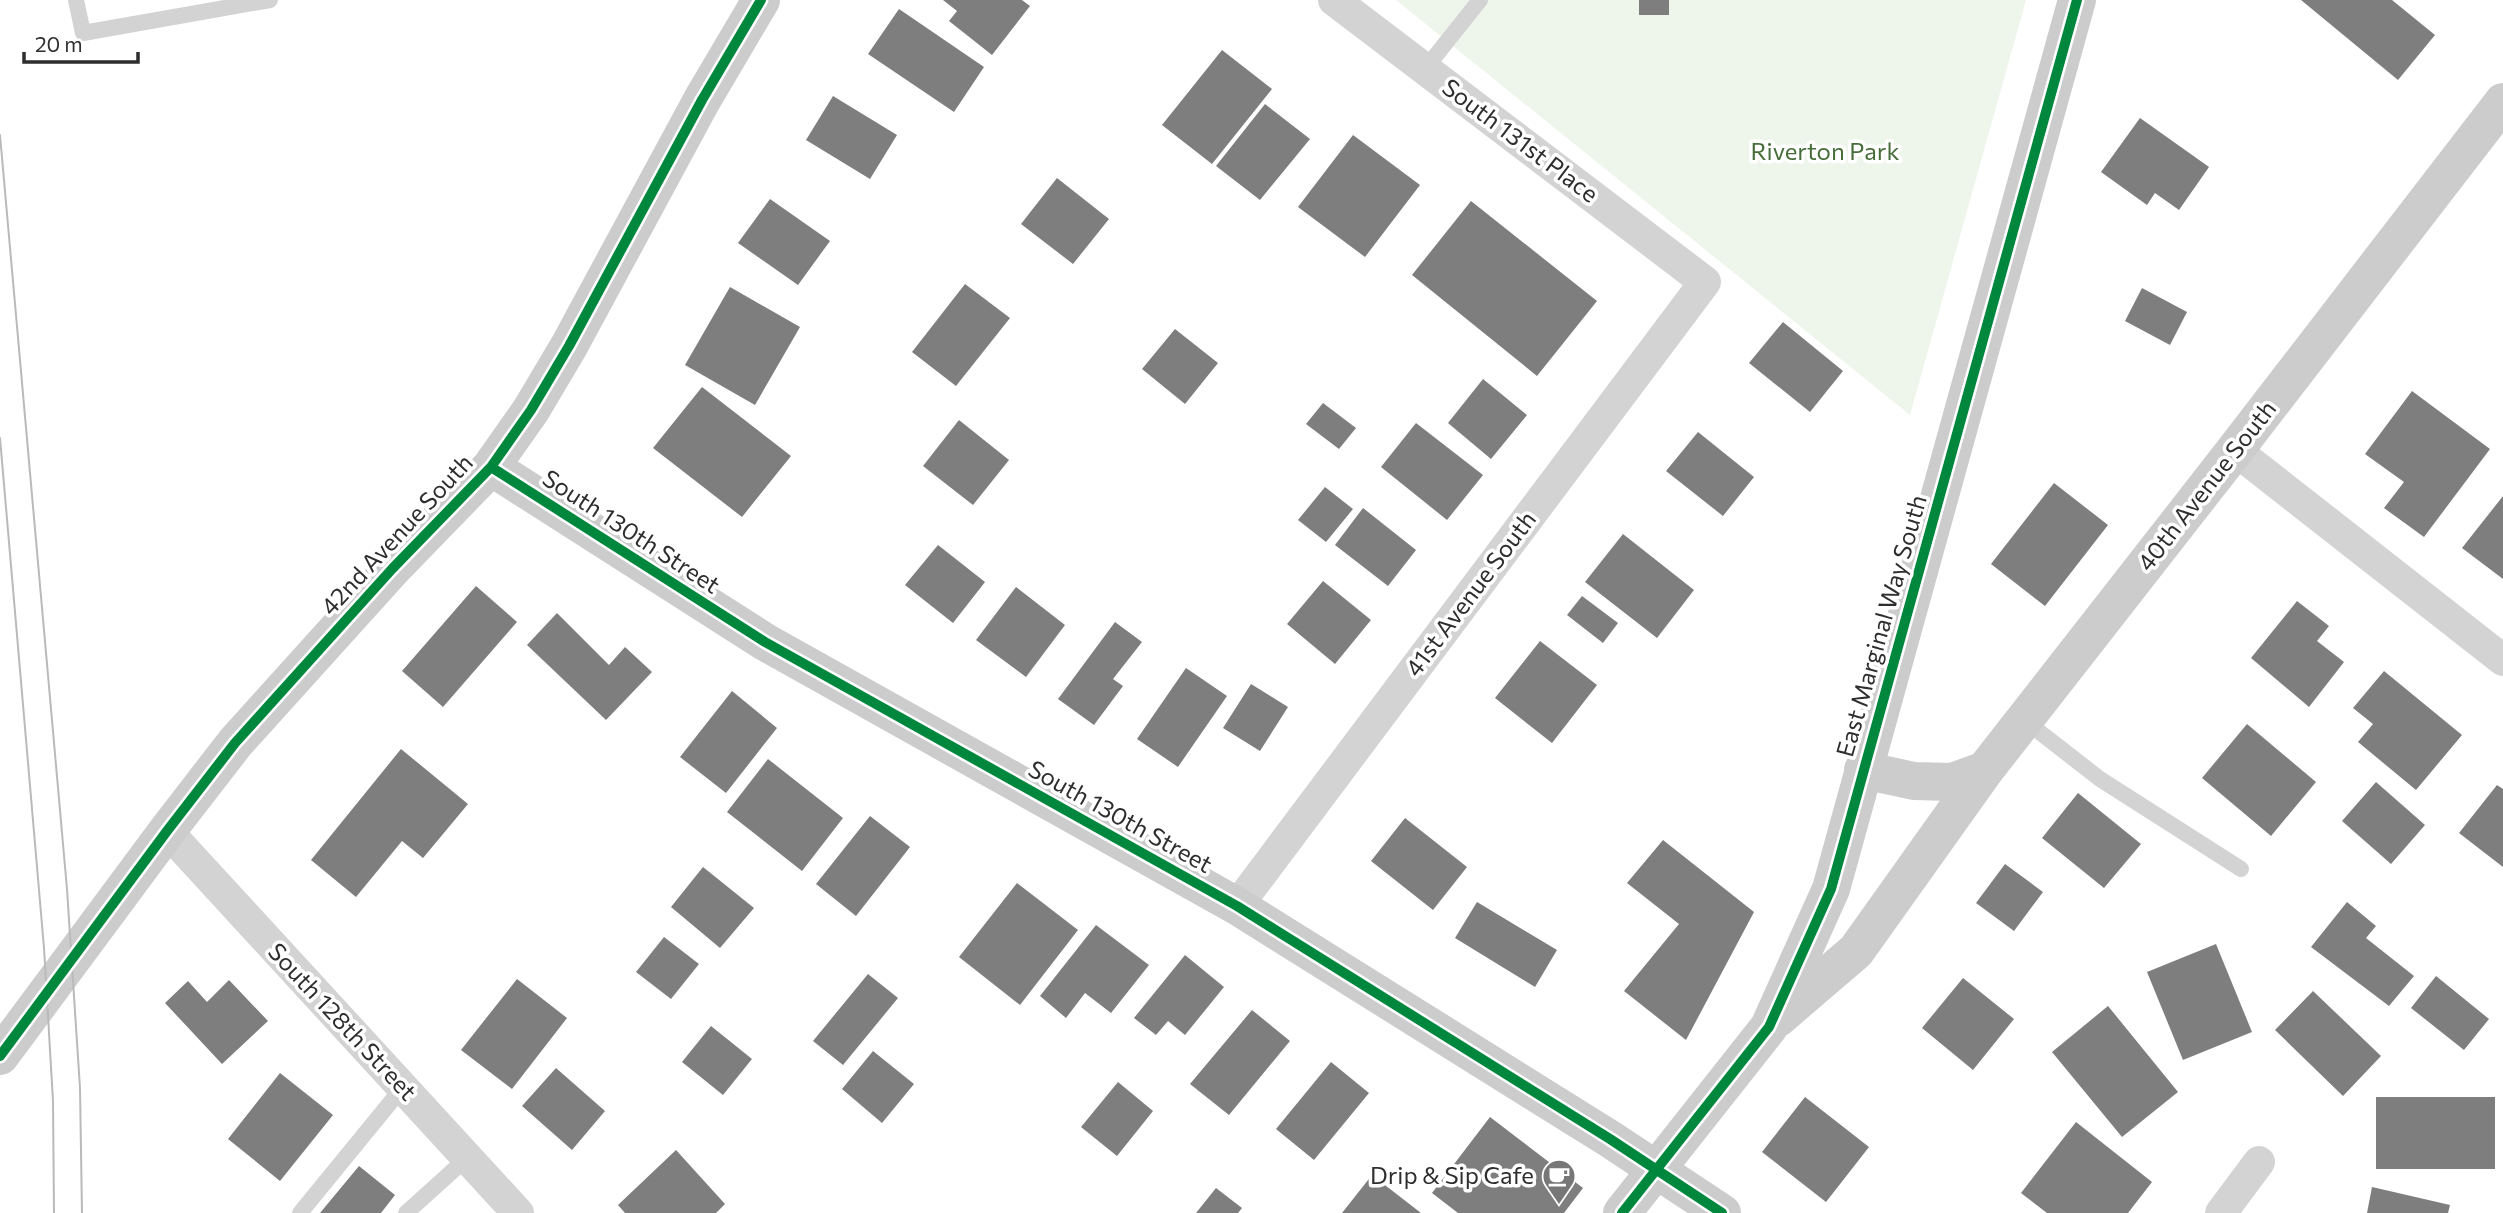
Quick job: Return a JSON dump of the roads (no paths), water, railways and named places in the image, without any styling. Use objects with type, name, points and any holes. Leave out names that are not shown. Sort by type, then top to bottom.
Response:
[{"type":"street","name":"42nd Avenue South","points":[[0,1056],[167,831],[244,733],[392,569],[491,467],[531,410],[569,346],[702,100],[761,0]]},
{"type":"street","name":"South 131st Place","points":[[1334,0],[1705,282]]},
{"type":"street","name":"East Marginal Way South","points":[[1622,1213],[1769,1027],[1831,889],[2077,0]]},
{"type":"street","name":"40th Avenue South","points":[[1769,1027],[1856,951],[1984,770],[2503,102]]},
{"type":"street","name":"41st Avenue South","points":[[1237,906],[1705,282]]},
{"type":"street","points":[[2235,450],[2503,660]]},
{"type":"street","name":"South 130th Street","points":[[491,467],[765,642],[1237,906],[1657,1169],[1722,1213]]},
{"type":"street","points":[[1863,770],[1913,781],[1952,782],[1984,770]]},
{"type":"street","name":"South 128th Street","points":[[167,831],[518,1213]]},
{"type":"street","points":[[2221,1213],[2259,1163]]},
{"type":"lane","points":[[76,0],[83,33],[270,0]]},
{"type":"lane","points":[[1425,69],[1480,0]]},
{"type":"lane","points":[[2024,720],[2100,779],[2241,869]]},
{"type":"lane","points":[[300,1213],[403,1087]]},
{"type":"lane","points":[[406,1213],[467,1158]]},
{"type":"tram line","points":[[0,135],[67,889],[80,1088],[82,1213]]},
{"type":"tram line","points":[[0,438],[44,948],[53,1101],[54,1213]]},
{"type":"place","name":"Drip & Sip Cafe","points":[[1559,1206]]},
{"type":"park label","name":"Riverton Park","points":[[1825,152]]}]
